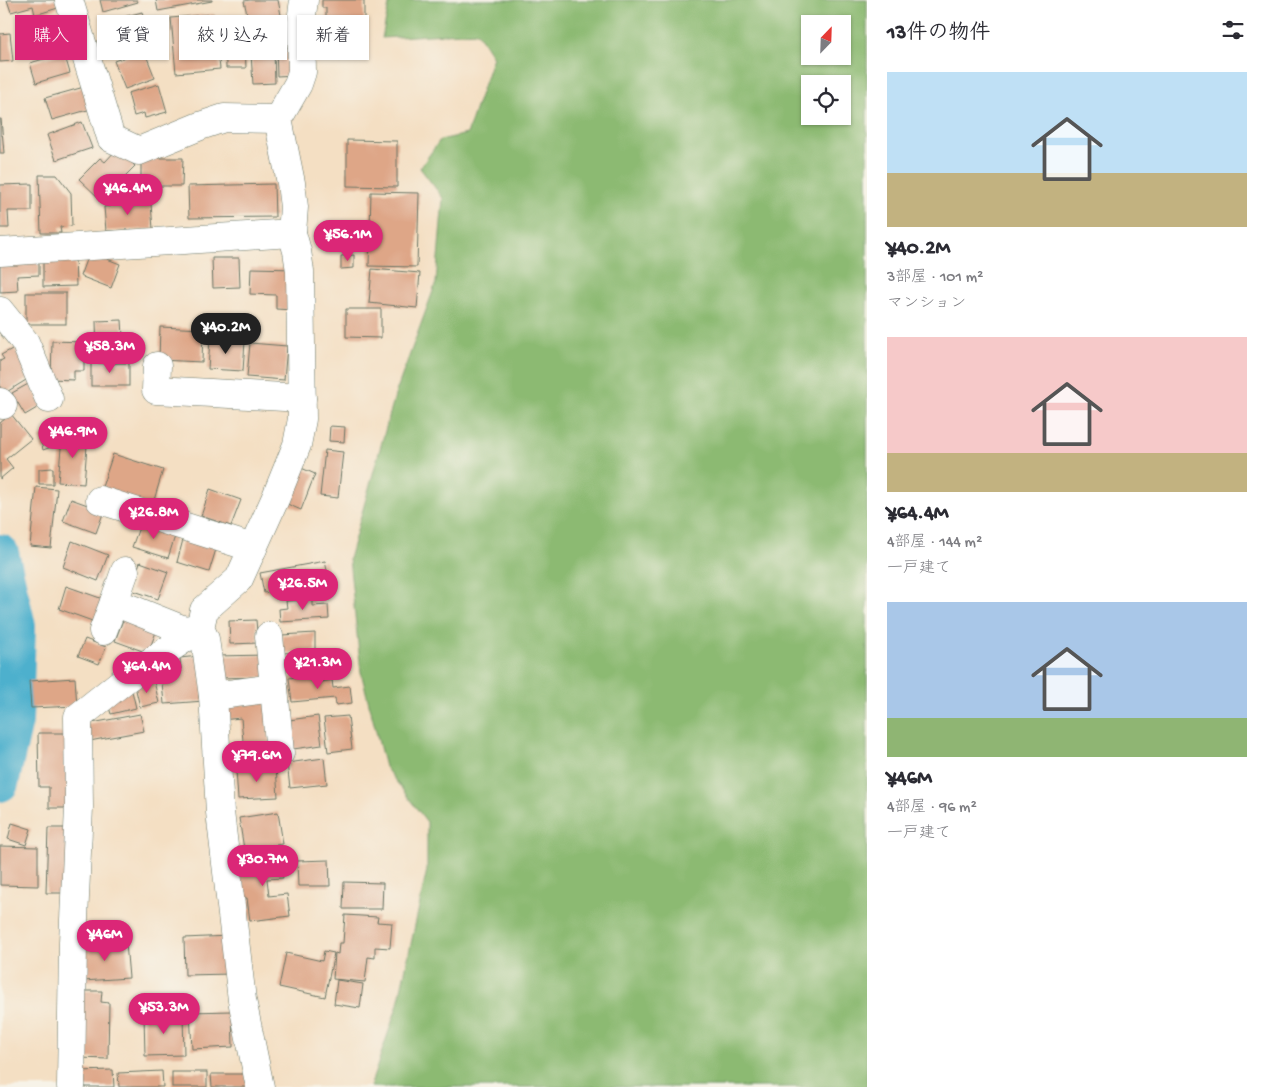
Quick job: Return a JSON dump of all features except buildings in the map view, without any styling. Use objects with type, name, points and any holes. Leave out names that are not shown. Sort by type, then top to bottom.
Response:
[{"type":"street","points":[[69,0],[111,138],[139,151],[224,118],[278,119]]},
{"type":"street","points":[[260,1087],[242,1000],[220,812],[214,696],[205,639],[200,628],[204,610],[239,579],[297,445],[302,419],[300,271],[292,233],[294,207],[291,183],[278,119],[298,84],[302,72],[301,22],[304,0]]},
{"type":"street","points":[[0,252],[292,233]]},
{"type":"street","points":[[0,312],[25,342],[49,400]]},
{"type":"street","points":[[157,366],[156,390],[302,398]]},
{"type":"street","points":[[100,500],[253,548]]},
{"type":"street","points":[[103,630],[126,571]]},
{"type":"street","points":[[114,602],[184,630],[200,628]]},
{"type":"street","points":[[71,1087],[73,942],[79,807],[78,717],[127,678],[200,628]]},
{"type":"street","points":[[269,636],[280,753]]},
{"type":"street","points":[[214,696],[274,688]]},
{"type":"green space","points":[[390,0],[867,0],[867,1087],[370,1087],[398,1004],[427,870],[427,822],[385,767],[361,672],[349,559],[396,392],[436,283],[443,198],[420,168],[440,140],[467,134],[493,57],[477,32],[382,38]]},
{"type":"waterway","points":[[0,553],[17,626],[14,721],[0,783]]}]
